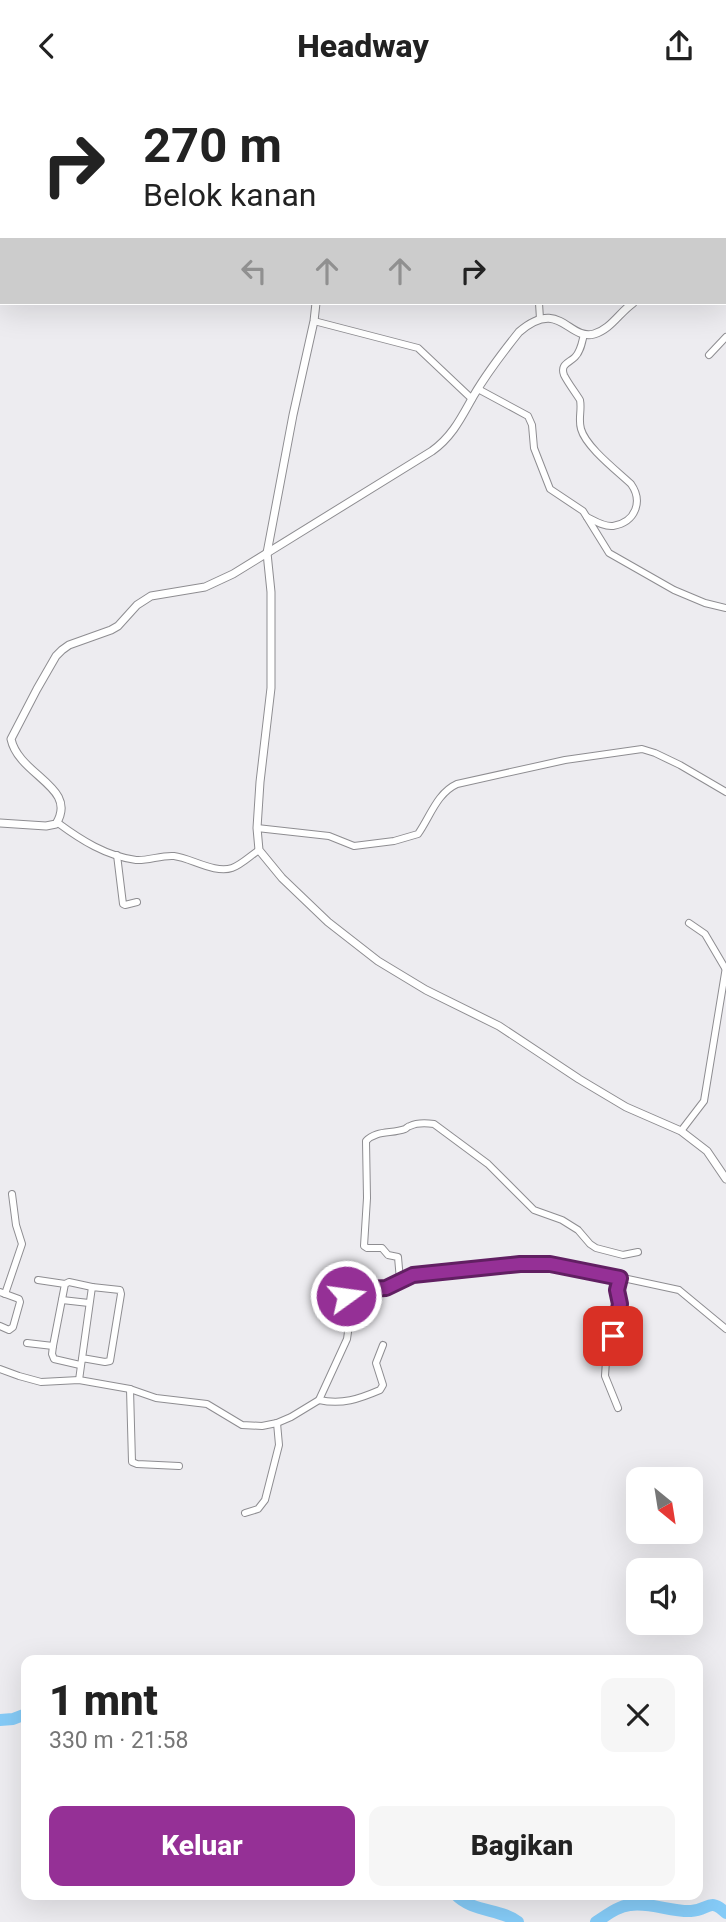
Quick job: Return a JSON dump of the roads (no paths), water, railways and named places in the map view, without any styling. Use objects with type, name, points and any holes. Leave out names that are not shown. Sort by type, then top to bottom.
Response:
[{"type":"street","points":[[316,305],[267,553],[271,592],[271,688],[260,782],[258,850],[282,878],[328,922],[378,961],[426,990],[499,1026],[626,1107],[681,1131],[707,1151],[726,1179]]},
{"type":"street","points":[[539,305],[540,319]]},
{"type":"street","points":[[58,823],[63,806],[56,791],[24,763],[11,739],[56,656],[69,645],[118,626],[143,600],[205,587],[233,574],[442,443],[457,427],[478,389],[519,332],[528,324],[540,319],[558,321],[584,334],[593,335],[608,326],[631,305]]},
{"type":"street","points":[[314,321],[418,348],[472,399]]},
{"type":"street","points":[[584,334],[581,348],[563,368],[580,400],[581,429],[592,446],[631,484],[638,500],[634,513],[622,523],[613,526],[605,526],[587,516]]},
{"type":"street","points":[[709,355],[726,337]]},
{"type":"street","points":[[478,389],[528,416],[532,425],[534,448],[550,489],[583,511],[609,553],[674,590],[705,603],[726,608]]},
{"type":"street","points":[[257,828],[329,837],[354,845],[394,841],[418,834],[442,795],[457,784],[565,760],[636,748],[655,753],[726,792]]},
{"type":"street","points":[[0,824],[46,826],[58,823],[83,841],[117,855],[137,860],[174,856],[223,870],[237,865],[258,850]]},
{"type":"street","points":[[117,855],[122,904],[137,902]]},
{"type":"street","points":[[681,1131],[701,1107],[705,1096],[726,968],[705,934],[689,923]]},
{"type":"street","points":[[400,1280],[398,1257],[388,1255],[382,1248],[365,1247],[366,1141],[369,1137],[385,1132],[429,1123],[488,1164],[534,1210],[562,1220],[599,1249],[623,1255],[638,1252]]},
{"type":"street","points":[[0,1326],[9,1329],[13,1327],[20,1302],[19,1299],[3,1293],[22,1244],[16,1225],[12,1194]]},
{"type":"street","points":[[0,1369],[41,1382],[79,1380],[130,1389],[156,1398],[207,1404],[242,1425],[262,1426],[277,1423],[319,1400],[347,1339],[347,1293],[352,1290],[386,1288],[410,1275],[520,1264],[550,1264],[660,1285],[683,1292],[726,1329]]},
{"type":"street","points":[[618,1408],[605,1376],[607,1345],[613,1336],[620,1304],[617,1290],[620,1278]]},
{"type":"street","points":[[38,1280],[65,1284],[69,1282],[121,1292],[110,1360],[54,1359],[53,1346],[65,1284]]},
{"type":"street","points":[[79,1380],[92,1287]]},
{"type":"street","points":[[62,1300],[89,1303]]},
{"type":"street","points":[[27,1343],[53,1346]]},
{"type":"street","points":[[319,1400],[348,1402],[380,1390],[383,1385],[376,1363],[383,1345]]},
{"type":"street","points":[[130,1389],[132,1462],[179,1466]]},
{"type":"street","points":[[245,1513],[258,1509],[265,1500],[279,1445],[277,1423]]},
{"type":"waterway","points":[[0,1720],[21,1716]]},
{"type":"waterway","points":[[462,1900],[518,1922]]},
{"type":"waterway","points":[[596,1922],[621,1907],[638,1904],[691,1911],[712,1905],[726,1913]]}]
